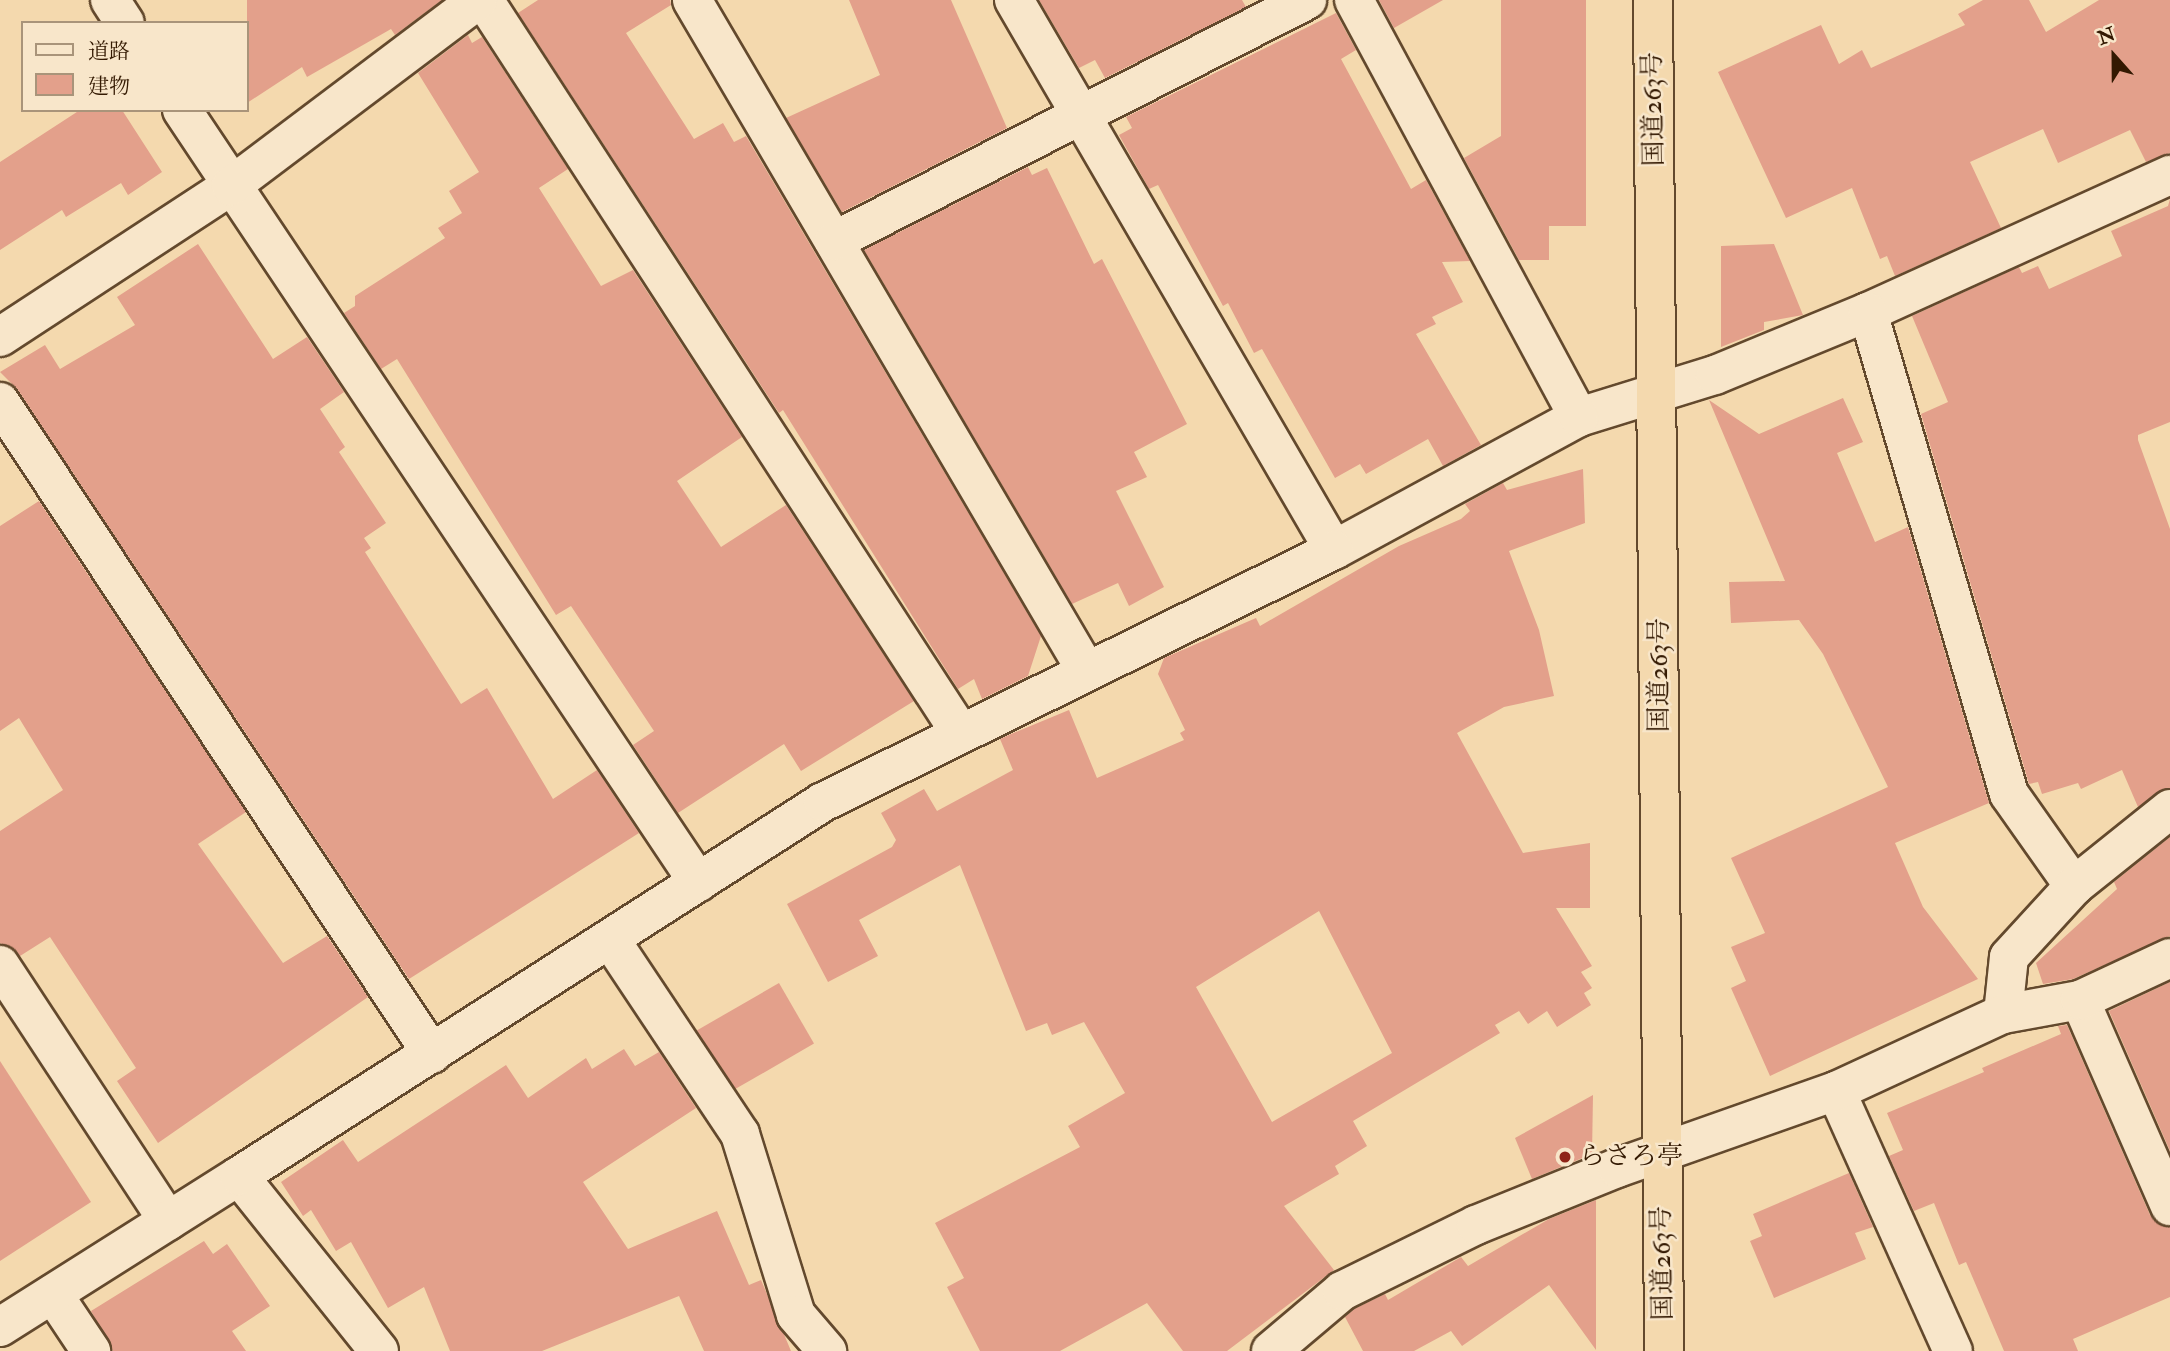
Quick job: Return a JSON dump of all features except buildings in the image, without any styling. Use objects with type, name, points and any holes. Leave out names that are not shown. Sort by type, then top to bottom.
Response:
[{"type":"highway","name":"国道263号","points":[[1653,0],[1659,393],[1664,1351]]},
{"type":"street","points":[[110,0],[124,21]]},
{"type":"street","points":[[0,337],[231,186],[478,0]]},
{"type":"street","points":[[484,0],[961,734]]},
{"type":"street","points":[[692,0],[1087,672]]},
{"type":"street","points":[[1014,0],[1334,550]]},
{"type":"street","points":[[834,241],[1307,0]]},
{"type":"street","points":[[1354,0],[1579,416]]},
{"type":"street","points":[[183,112],[698,882]]},
{"type":"street","points":[[0,1327],[432,1054],[823,802],[1334,550],[1579,416],[1659,393],[1868,312],[2170,175]]},
{"type":"street","points":[[1868,312],[2009,794],[2074,886]]},
{"type":"street","points":[[0,402],[432,1054]]},
{"type":"street","points":[[2003,1014],[2009,957],[2074,886],[2170,808]]},
{"type":"street","points":[[610,939],[740,1134],[796,1315],[827,1351]]},
{"type":"street","points":[[1271,1351],[1342,1291],[1476,1225],[1836,1091],[2003,1014],[2080,1000],[2170,958]]},
{"type":"street","points":[[0,965],[11,1007],[168,1221]]},
{"type":"street","points":[[2080,1000],[2170,1206]]},
{"type":"street","points":[[1836,1091],[1953,1351]]},
{"type":"street","points":[[239,1176],[379,1351]]},
{"type":"street","points":[[53,1294],[91,1351]]},
{"type":"place","name":"らさろ亭","points":[[1565,1157]]}]
